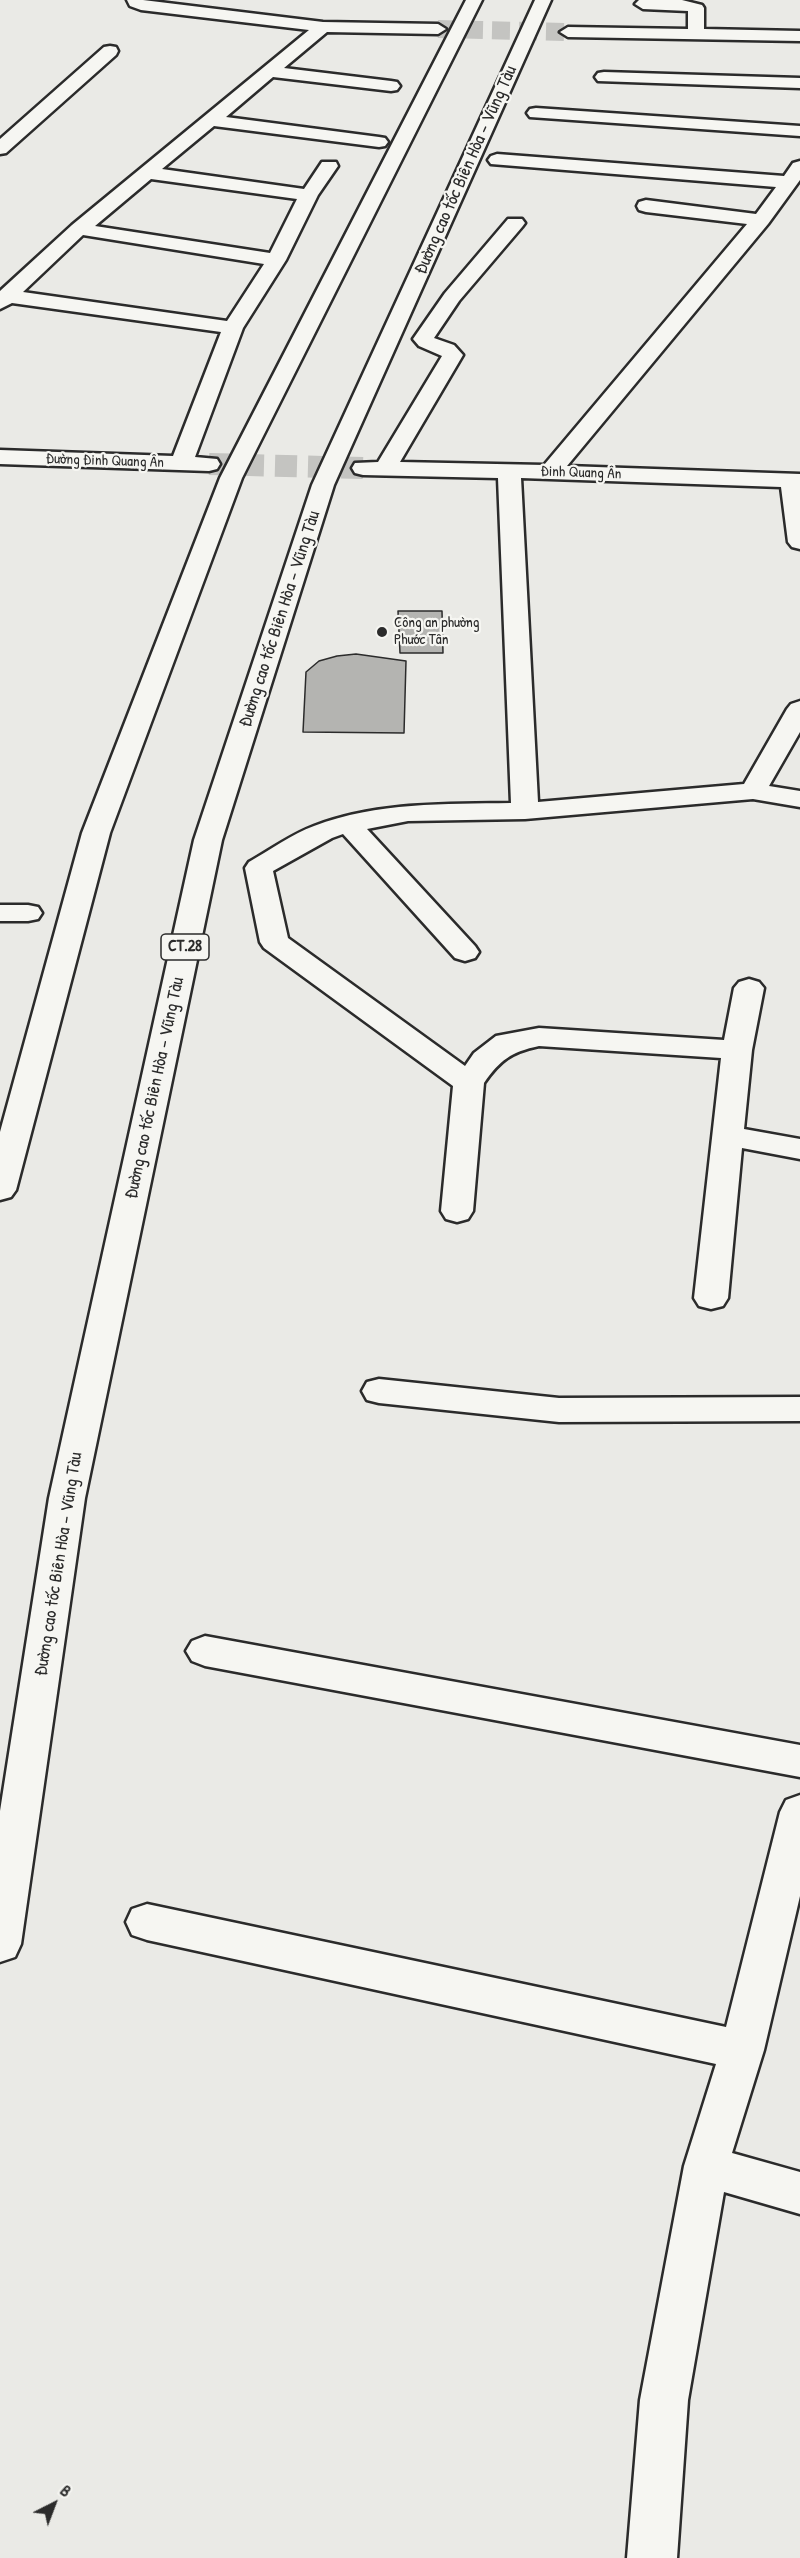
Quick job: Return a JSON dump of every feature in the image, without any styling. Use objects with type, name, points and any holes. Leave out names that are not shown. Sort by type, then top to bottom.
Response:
[{"type":"main road","points":[[135,0],[141,5],[323,27],[438,29]]},
{"type":"main road","points":[[0,1190],[96,833],[231,478],[474,0]]},
{"type":"main road","name":"Đường cao tốc Biên Hòa – Vũng Tàu","points":[[0,1944],[67,1498],[208,840],[323,485],[543,0]]},
{"type":"main road","points":[[643,4],[691,6],[696,9],[696,34]]},
{"type":"main road","points":[[3,299],[79,229],[323,27]]},
{"type":"main road","points":[[568,32],[800,36]]},
{"type":"main road","points":[[0,149],[110,51]]},
{"type":"main road","points":[[269,71],[391,86]]},
{"type":"main road","points":[[604,77],[800,83]]},
{"type":"main road","points":[[536,113],[800,131]]},
{"type":"main road","points":[[210,120],[379,141]]},
{"type":"main road","points":[[497,160],[794,175]]},
{"type":"main road","points":[[182,463],[233,328],[276,260],[309,195],[329,166]]},
{"type":"main road","points":[[148,173],[309,195]]},
{"type":"main road","points":[[550,472],[761,220],[794,175]]},
{"type":"main road","points":[[646,206],[761,220]]},
{"type":"main road","points":[[385,468],[453,355],[450,350],[426,343],[423,339],[452,297],[516,223]]},
{"type":"main road","points":[[79,229],[276,260]]},
{"type":"main road","points":[[3,299],[233,328]]},
{"type":"main road","name":"Đường Đinh Quang Ân","points":[[0,457],[209,464]]},
{"type":"main road","name":"Đinh Quang Ân","points":[[363,468],[796,481]]},
{"type":"main road","points":[[509,471],[525,811]]},
{"type":"main road","points":[[796,481],[800,542]]},
{"type":"main road","points":[[753,791],[800,709]]},
{"type":"main road","points":[[469,1083],[274,942],[259,868],[321,832],[348,824],[408,813],[525,811],[753,791],[800,799]]},
{"type":"main road","points":[[348,824],[465,952]]},
{"type":"main road","points":[[0,913],[28,913]]},
{"type":"main road","points":[[711,1298],[737,1050],[749,988]]},
{"type":"main road","points":[[457,1211],[469,1083],[485,1060],[507,1043],[539,1037],[737,1050]]},
{"type":"main road","points":[[729,1136],[800,1149]]},
{"type":"main road","points":[[379,1391],[559,1410],[800,1409]]},
{"type":"main road","points":[[205,1651],[800,1761]]},
{"type":"main road","points":[[652,2558],[664,2400],[706,2166],[742,2050],[800,1812]]},
{"type":"main road","points":[[147,1922],[742,2050]]},
{"type":"main road","points":[[706,2166],[800,2193]]},
{"type":"building","points":[[398,611],[442,611],[443,653],[400,653]]},
{"type":"building","points":[[356,654],[406,661],[404,733],[303,732],[306,672],[319,661]]},
{"type":"tunnel","points":[[438,29],[568,32]]},
{"type":"tunnel","points":[[209,464],[363,468]]},
{"type":"place","name":"Công an phường Phước Tân","points":[[382,632]]}]
